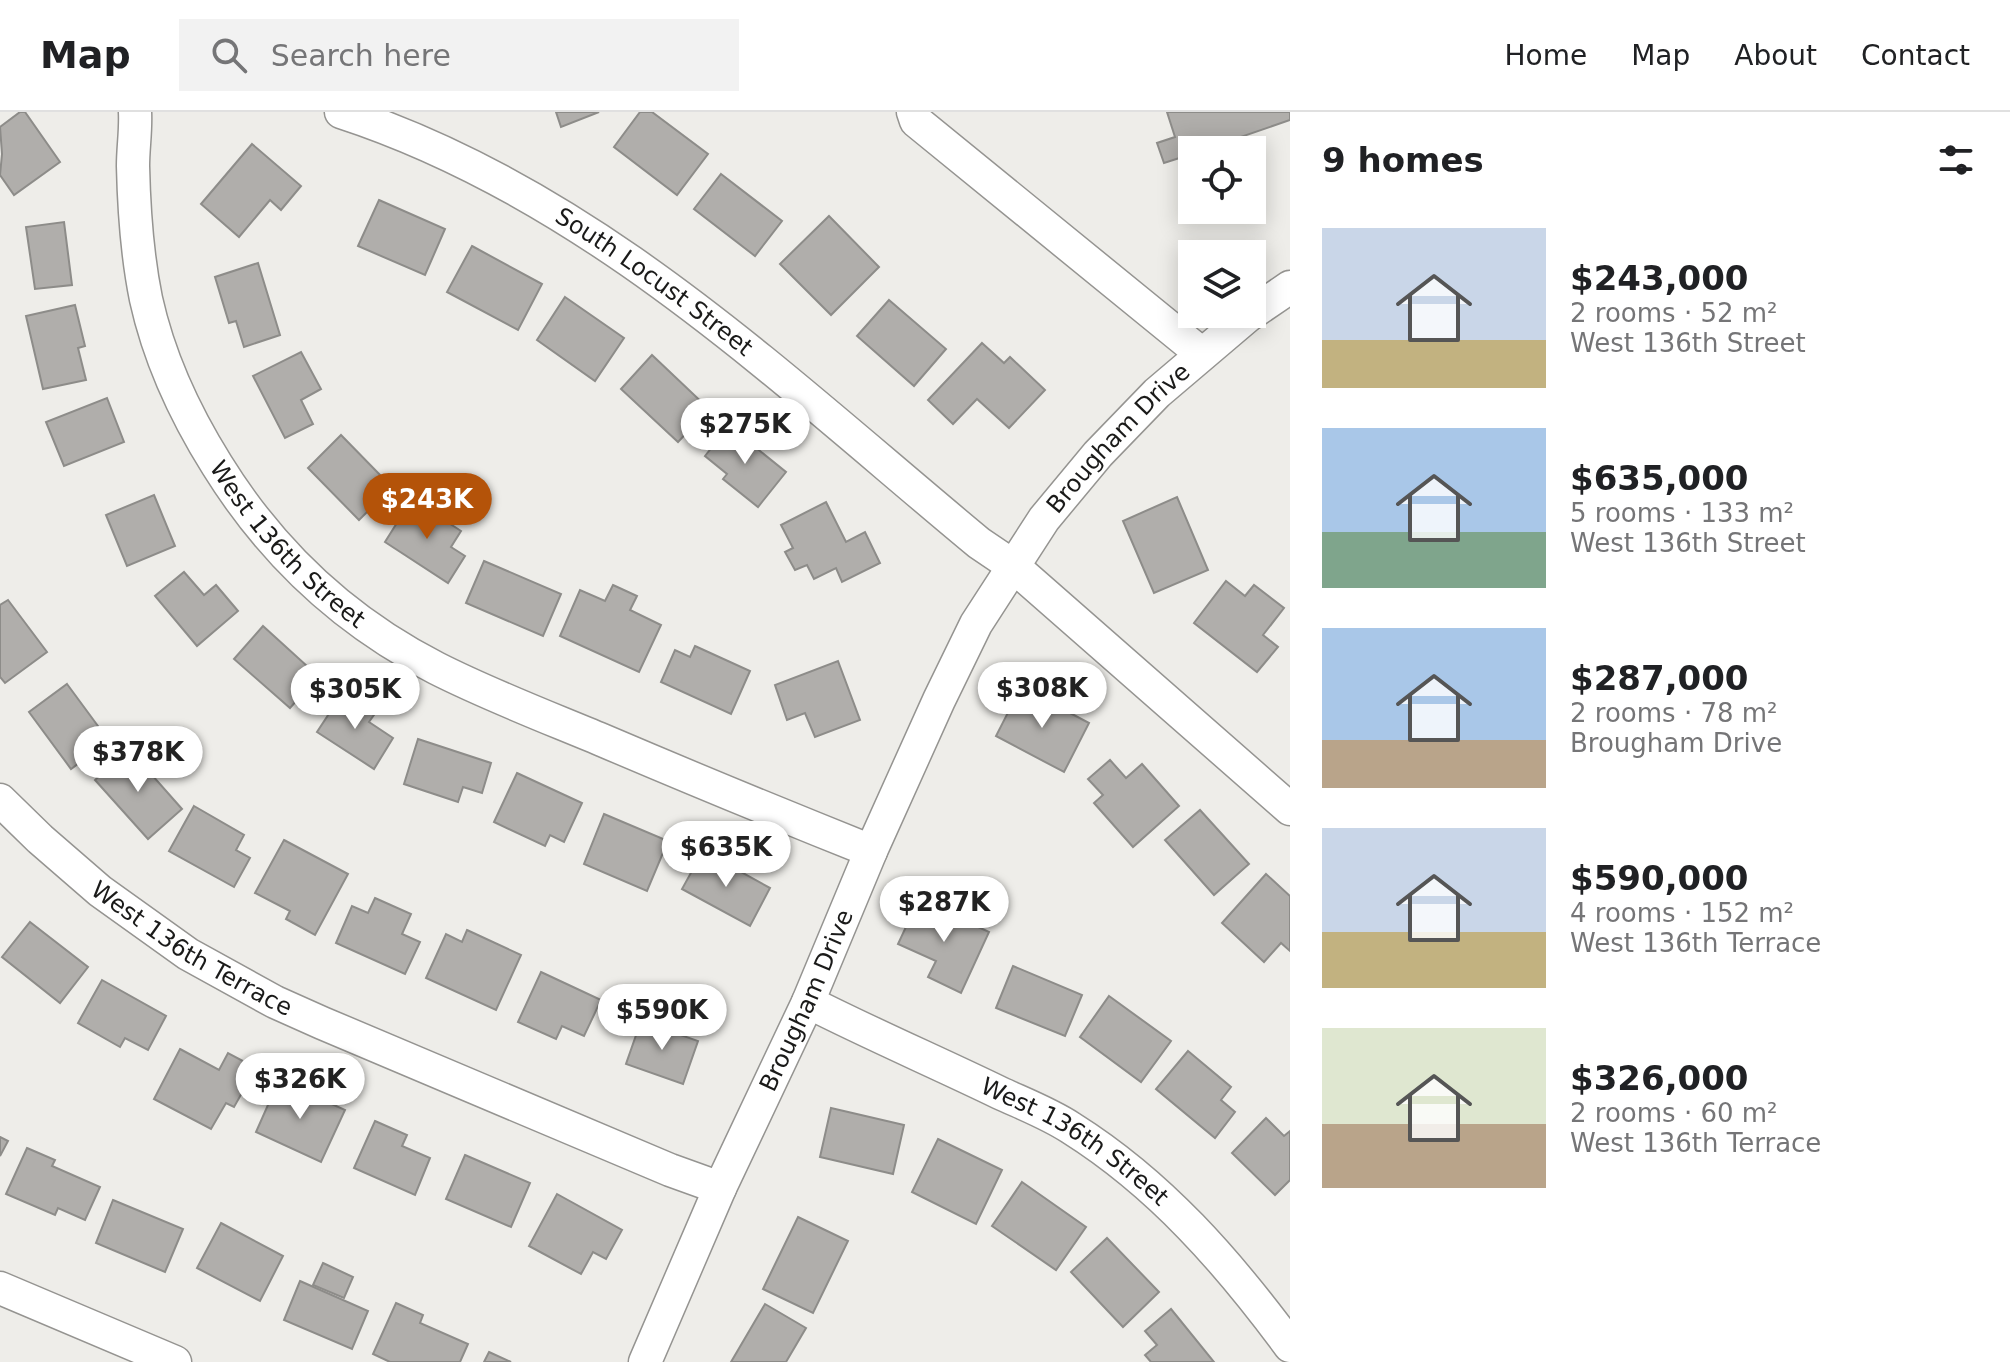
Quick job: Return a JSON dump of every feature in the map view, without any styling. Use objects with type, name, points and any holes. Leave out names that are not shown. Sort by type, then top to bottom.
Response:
[{"type":"street","name":"West 136th Street","points":[[135,112],[133,165],[138,253],[159,345],[194,428],[243,507],[300,571],[344,610],[382,637],[434,667],[871,851]]},
{"type":"street","name":"South Locust Street","points":[[341,112],[384,119],[415,139],[525,193],[637,263],[979,543],[1013,566],[1290,809]]},
{"type":"street","points":[[913,112],[916,121],[1202,354]]},
{"type":"street","name":"Brougham Drive","points":[[1266,303],[1290,287]]},
{"type":"street","name":"Brougham Drive","points":[[645,1362],[720,1188],[808,1002],[871,851],[976,624],[1044,519],[1098,454],[1157,393],[1233,328]]},
{"type":"street","name":"West 136th Terrace","points":[[0,800],[100,891],[188,954],[275,1002],[670,1170],[720,1188]]},
{"type":"street","name":"West 136th Street","points":[[808,1002],[882,1040],[1069,1126],[1127,1166],[1190,1224],[1250,1293],[1290,1346]]},
{"type":"street","points":[[0,1288],[175,1362]]},
{"type":"building","points":[[20,112],[25,112],[60,162],[14,195],[0,175],[0,127]]},
{"type":"building","points":[[556,112],[599,112],[561,127]]},
{"type":"building","points":[[640,112],[652,112],[708,154],[677,195],[614,147]]},
{"type":"building","points":[[1167,112],[1290,112],[1290,120],[1244,136],[1178,136],[1178,158],[1164,163],[1157,143],[1175,137]]},
{"type":"building","points":[[252,144],[301,186],[281,210],[270,200],[239,237],[201,204]]},
{"type":"building","points":[[721,174],[782,221],[755,256],[694,209]]},
{"type":"building","points":[[379,200],[445,229],[425,275],[358,246]]},
{"type":"building","points":[[829,216],[879,267],[831,315],[780,264]]},
{"type":"building","points":[[64,222],[72,285],[35,289],[26,227]]},
{"type":"building","points":[[472,246],[542,284],[518,330],[447,292]]},
{"type":"building","points":[[258,263],[280,335],[244,347],[236,321],[229,323],[215,277]]},
{"type":"building","points":[[565,297],[624,338],[595,381],[537,340]]},
{"type":"building","points":[[889,300],[946,349],[914,386],[857,336]]},
{"type":"building","points":[[75,305],[85,346],[78,348],[86,380],[43,389],[26,316]]},
{"type":"building","points":[[982,343],[1004,363],[1010,357],[1045,390],[1009,428],[977,399],[953,424],[928,400]]},
{"type":"building","points":[[301,352],[321,389],[301,400],[313,424],[285,438],[253,376]]},
{"type":"building","points":[[652,355],[709,409],[678,442],[621,389]]},
{"type":"building","points":[[107,398],[124,442],[64,466],[46,422]]},
{"type":"building","points":[[729,426],[786,472],[758,507],[723,479],[727,474],[705,456]]},
{"type":"building","points":[[341,435],[385,480],[367,498],[374,505],[359,520],[308,468]]},
{"type":"building","points":[[154,495],[175,546],[127,566],[106,515]]},
{"type":"building","points":[[1177,497],[1208,570],[1154,593],[1123,521]]},
{"type":"building","points":[[412,499],[461,531],[451,547],[465,556],[448,583],[385,542]]},
{"type":"building","points":[[826,502],[846,542],[865,532],[880,563],[842,582],[836,568],[814,579],[807,565],[795,570],[785,552],[793,548],[781,525]]},
{"type":"building","points":[[484,561],[561,594],[543,636],[466,603]]},
{"type":"building","points":[[184,572],[204,595],[216,585],[238,611],[197,646],[155,596]]},
{"type":"building","points":[[1226,581],[1245,596],[1254,585],[1284,608],[1263,635],[1278,647],[1257,672],[1194,623]]},
{"type":"building","points":[[613,585],[637,596],[630,610],[661,625],[639,672],[560,636],[580,590],[605,601]]},
{"type":"building","points":[[8,600],[47,652],[5,683],[0,677],[0,605]]},
{"type":"building","points":[[263,626],[318,676],[290,708],[234,659]]},
{"type":"building","points":[[695,646],[750,671],[731,714],[661,682],[675,650],[690,657]]},
{"type":"building","points":[[838,661],[860,720],[815,737],[805,713],[787,720],[775,685]]},
{"type":"building","points":[[67,684],[109,741],[71,769],[29,712]]},
{"type":"building","points":[[1021,687],[1089,723],[1064,772],[996,736]]},
{"type":"building","points":[[344,691],[376,712],[369,722],[393,738],[374,769],[317,732]]},
{"type":"building","points":[[418,739],[491,763],[482,793],[463,787],[458,802],[404,784]]},
{"type":"building","points":[[129,749],[182,809],[148,839],[95,780]]},
{"type":"building","points":[[1110,760],[1126,778],[1142,764],[1179,806],[1133,847],[1094,803],[1103,795],[1088,779]]},
{"type":"building","points":[[517,773],[582,803],[564,842],[550,835],[545,846],[494,822]]},
{"type":"building","points":[[194,806],[244,835],[236,850],[250,858],[234,887],[169,851]]},
{"type":"building","points":[[1200,810],[1249,864],[1214,895],[1165,840]]},
{"type":"building","points":[[604,814],[668,841],[647,891],[584,864]]},
{"type":"building","points":[[284,840],[348,874],[315,935],[286,919],[290,911],[255,893]]},
{"type":"building","points":[[703,851],[770,888],[750,926],[682,889]]},
{"type":"building","points":[[1266,874],[1290,896],[1290,951],[1281,943],[1264,962],[1222,923]]},
{"type":"building","points":[[375,898],[411,914],[402,934],[420,942],[405,974],[336,943],[352,906],[368,913]]},
{"type":"building","points":[[919,899],[989,932],[961,993],[928,977],[936,961],[898,944]]},
{"type":"building","points":[[30,922],[88,967],[60,1003],[2,957]]},
{"type":"building","points":[[467,930],[521,955],[496,1010],[426,978],[446,934],[462,942]]},
{"type":"building","points":[[1013,966],[1082,995],[1065,1036],[996,1008]]},
{"type":"building","points":[[541,972],[601,1000],[584,1036],[562,1026],[556,1039],[518,1022]]},
{"type":"building","points":[[102,980],[166,1016],[148,1050],[125,1038],[120,1047],[78,1023]]},
{"type":"building","points":[[1109,996],[1171,1041],[1141,1082],[1080,1037]]},
{"type":"building","points":[[641,1021],[698,1041],[683,1084],[626,1064]]},
{"type":"building","points":[[180,1049],[219,1070],[228,1053],[256,1068],[234,1107],[226,1103],[211,1129],[154,1099]]},
{"type":"building","points":[[1188,1051],[1231,1087],[1221,1100],[1235,1112],[1215,1138],[1156,1089]]},
{"type":"building","points":[[279,1080],[345,1110],[321,1162],[256,1132]]},
{"type":"building","points":[[831,1108],[904,1125],[893,1174],[820,1157]]},
{"type":"building","points":[[1266,1118],[1284,1136],[1290,1131],[1290,1180],[1275,1195],[1232,1153]]},
{"type":"building","points":[[375,1121],[407,1135],[402,1146],[430,1158],[415,1195],[354,1168]]},
{"type":"building","points":[[0,1137],[8,1141],[0,1156]]},
{"type":"building","points":[[938,1139],[1002,1170],[976,1224],[912,1192]]},
{"type":"building","points":[[27,1148],[55,1160],[52,1166],[100,1187],[85,1220],[58,1208],[55,1215],[6,1194]]},
{"type":"building","points":[[465,1155],[530,1183],[511,1227],[446,1199]]},
{"type":"building","points":[[1022,1182],[1086,1227],[1056,1270],[992,1226]]},
{"type":"building","points":[[557,1194],[622,1230],[606,1259],[593,1252],[581,1274],[529,1246]]},
{"type":"building","points":[[113,1200],[183,1229],[165,1272],[96,1243]]},
{"type":"building","points":[[798,1217],[848,1241],[813,1313],[763,1289]]},
{"type":"building","points":[[221,1223],[283,1256],[260,1301],[197,1268]]},
{"type":"building","points":[[1107,1238],[1159,1292],[1123,1327],[1071,1272]]},
{"type":"building","points":[[323,1263],[353,1277],[344,1298],[313,1285]]},
{"type":"building","points":[[300,1281],[368,1311],[352,1349],[284,1320]]},
{"type":"building","points":[[396,1303],[423,1315],[420,1323],[468,1344],[460,1362],[390,1362],[373,1354]]},
{"type":"building","points":[[765,1304],[806,1328],[786,1362],[731,1362]]},
{"type":"building","points":[[1171,1309],[1214,1362],[1151,1362],[1145,1355],[1157,1345],[1145,1331]]},
{"type":"building","points":[[489,1352],[511,1362],[484,1362]]}]
